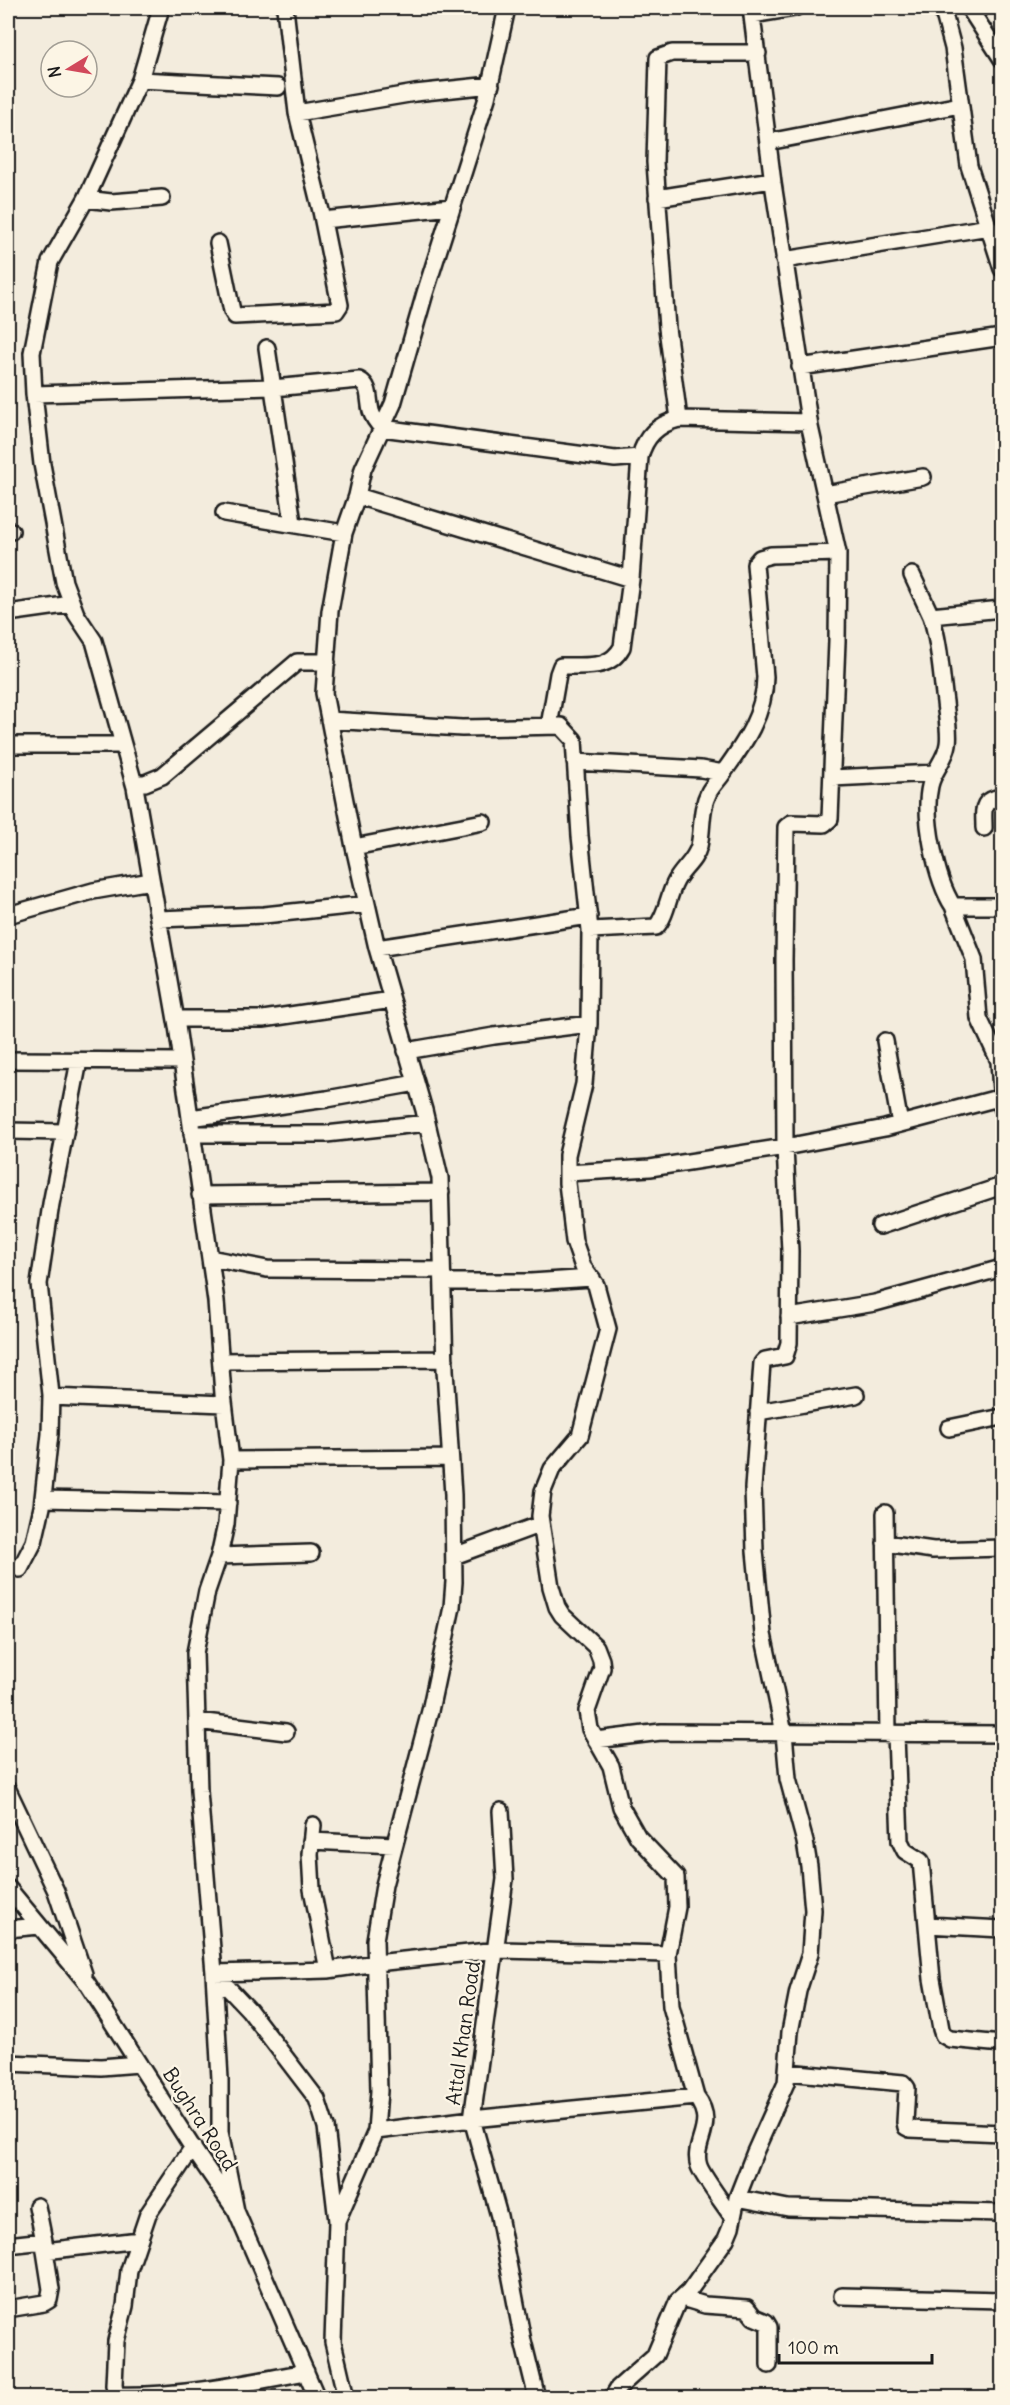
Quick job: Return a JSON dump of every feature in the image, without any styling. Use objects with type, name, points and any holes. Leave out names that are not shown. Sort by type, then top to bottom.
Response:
[{"type":"street","points":[[161,8],[140,80],[86,199],[50,262],[33,345],[34,394],[42,464],[64,582],[72,604],[94,641],[134,783],[176,1020],[216,1301],[231,1460],[226,1524],[219,1556],[207,1592],[195,1653],[199,1791],[214,1973],[220,2079],[220,2132],[236,2211]]},
{"type":"street","points":[[218,243],[232,311],[236,316],[336,311],[340,305],[323,220],[297,113],[285,8]]},
{"type":"street","points":[[337,2221],[376,2131],[379,2091],[375,1940],[393,1845],[430,1711],[452,1607],[453,1556],[440,1178],[428,1123],[377,948],[329,720],[324,693],[330,611],[344,533],[357,496],[363,469],[393,404],[491,85],[507,8]]},
{"type":"street","points":[[612,2397],[618,2388],[655,2355],[674,2310],[726,2239],[737,2198],[786,2083],[790,2032],[798,1991],[810,1954],[813,1910],[810,1866],[788,1779],[784,1733],[763,1634],[755,1551],[753,1488],[762,1363],[787,1353],[789,1317],[790,1251],[785,1147],[786,827],[791,823],[816,825],[829,822],[832,778],[838,553],[809,422],[800,367],[772,180],[751,11],[795,8]]},
{"type":"street","points":[[940,8],[953,48],[969,166],[1002,269]]},
{"type":"street","points":[[969,8],[1002,59]]},
{"type":"street","points":[[679,419],[667,328],[657,198],[655,162],[658,58],[672,53],[758,53]]},
{"type":"street","points":[[140,80],[278,87]]},
{"type":"street","points":[[297,113],[416,93],[491,85]]},
{"type":"street","points":[[768,142],[960,105]]},
{"type":"street","points":[[657,198],[772,180]]},
{"type":"street","points":[[86,199],[111,202],[162,198]]},
{"type":"street","points":[[323,220],[452,207]]},
{"type":"street","points":[[784,260],[989,227]]},
{"type":"street","points":[[800,367],[1002,337]]},
{"type":"street","points":[[267,348],[293,523]]},
{"type":"street","points":[[34,394],[272,388],[359,380],[365,383],[371,411],[382,428],[615,459],[640,457]]},
{"type":"street","points":[[549,726],[561,666],[607,664],[617,656],[625,637],[640,457],[643,445],[652,432],[665,422],[679,419],[809,422]]},
{"type":"street","points":[[825,494],[923,477]]},
{"type":"street","points":[[357,496],[631,579]]},
{"type":"street","points":[[224,513],[344,533]]},
{"type":"street","points":[[377,948],[589,923],[656,927],[677,878],[695,856],[699,846],[704,804],[710,790],[757,719],[765,692],[755,564],[760,558],[771,555],[838,553]]},
{"type":"street","points":[[567,1173],[650,1168],[785,1147],[900,1124],[1002,1100],[999,1061],[979,1018],[974,959],[935,858],[930,836],[929,792],[935,772],[948,746],[949,738],[940,662],[931,616],[912,575]]},
{"type":"street","points":[[8,613],[72,604]]},
{"type":"street","points":[[931,616],[1002,609]]},
{"type":"street","points":[[134,783],[145,783],[162,776],[297,662],[327,662]]},
{"type":"street","points":[[329,720],[462,728],[561,726],[574,740],[589,923],[589,1024],[584,1084],[567,1155],[567,1173],[574,1241],[584,1267],[599,1294],[608,1329],[580,1436],[552,1469],[543,1491],[541,1524],[551,1587],[557,1606],[562,1615],[596,1647],[601,1660],[602,1668],[587,1711],[590,1730],[611,1766],[621,1807],[638,1838],[676,1877],[677,1907],[668,1954],[671,2006],[696,2097],[704,2108],[704,2131],[699,2150],[699,2167],[733,2218]]},
{"type":"street","points":[[8,745],[123,745]]},
{"type":"street","points":[[575,762],[701,769],[723,773]]},
{"type":"street","points":[[832,778],[935,772]]},
{"type":"street","points":[[984,828],[984,805],[988,801],[1002,797]]},
{"type":"street","points":[[354,847],[483,822]]},
{"type":"street","points":[[8,915],[93,891],[151,881]]},
{"type":"street","points":[[159,919],[264,915],[367,904]]},
{"type":"street","points":[[953,906],[1002,906]]},
{"type":"street","points":[[176,1020],[262,1019],[392,1000]]},
{"type":"street","points":[[406,1051],[494,1036],[589,1024]]},
{"type":"street","points":[[885,1041],[900,1124]]},
{"type":"street","points":[[8,1060],[182,1061]]},
{"type":"street","points":[[20,1569],[34,1542],[43,1499],[50,1434],[51,1397],[39,1284],[79,1061]]},
{"type":"street","points":[[190,1118],[327,1099],[416,1083]]},
{"type":"street","points":[[192,1134],[326,1134],[428,1123]]},
{"type":"street","points":[[8,1131],[65,1131]]},
{"type":"street","points":[[880,1226],[1002,1186]]},
{"type":"street","points":[[200,1195],[441,1192]]},
{"type":"street","points":[[210,1258],[267,1269],[531,1282],[592,1278]]},
{"type":"street","points":[[789,1317],[875,1303],[1002,1268]]},
{"type":"street","points":[[221,1361],[445,1359]]},
{"type":"street","points":[[758,1412],[855,1395]]},
{"type":"street","points":[[51,1397],[224,1404]]},
{"type":"street","points":[[949,1428],[1002,1417]]},
{"type":"street","points":[[231,1460],[450,1458]]},
{"type":"street","points":[[43,1499],[228,1503]]},
{"type":"street","points":[[885,1513],[892,1735],[900,1841],[905,1851],[921,1861],[932,1979],[943,2035],[950,2039],[1002,2044]]},
{"type":"street","points":[[453,1556],[541,1524]]},
{"type":"street","points":[[885,1543],[933,1550],[1002,1548]]},
{"type":"street","points":[[219,1556],[311,1553]]},
{"type":"street","points":[[197,1721],[286,1732]]},
{"type":"street","points":[[596,1740],[661,1732],[1002,1734]]},
{"type":"street","points":[[8,1790],[56,1891],[87,1983]]},
{"type":"street","name":"Attal Khan Road","points":[[501,1811],[505,1879],[472,2104],[472,2119],[500,2216],[523,2342],[537,2397]]},
{"type":"street","points":[[313,1825],[312,1889],[328,1970]]},
{"type":"street","points":[[312,1841],[393,1845]]},
{"type":"street","name":"Bughra Road","points":[[8,1888],[87,1983],[236,2211],[317,2397]]},
{"type":"street","points":[[927,1925],[1002,1929]]},
{"type":"street","points":[[8,1929],[39,1926]]},
{"type":"street","points":[[214,1973],[328,1970],[496,1950],[668,1954]]},
{"type":"street","points":[[214,1973],[249,2010],[317,2099],[326,2127],[337,2221],[333,2342],[346,2397]]},
{"type":"street","points":[[8,2063],[101,2067],[139,2064]]},
{"type":"street","points":[[787,2072],[903,2084],[907,2088],[906,2127],[1002,2133]]},
{"type":"street","points":[[376,2131],[696,2097]]},
{"type":"street","points":[[193,2147],[152,2206],[129,2270],[125,2306],[116,2341],[116,2396],[187,2393],[306,2372]]},
{"type":"street","points":[[737,2198],[788,2208],[1002,2213]]},
{"type":"street","points":[[8,2309],[44,2303],[49,2300],[51,2289],[37,2206]]},
{"type":"street","points":[[8,2245],[45,2246],[139,2240]]},
{"type":"street","points":[[842,2296],[1002,2300]]},
{"type":"street","points":[[682,2298],[695,2303],[747,2308],[754,2317],[766,2322],[769,2327],[769,2365]]}]
